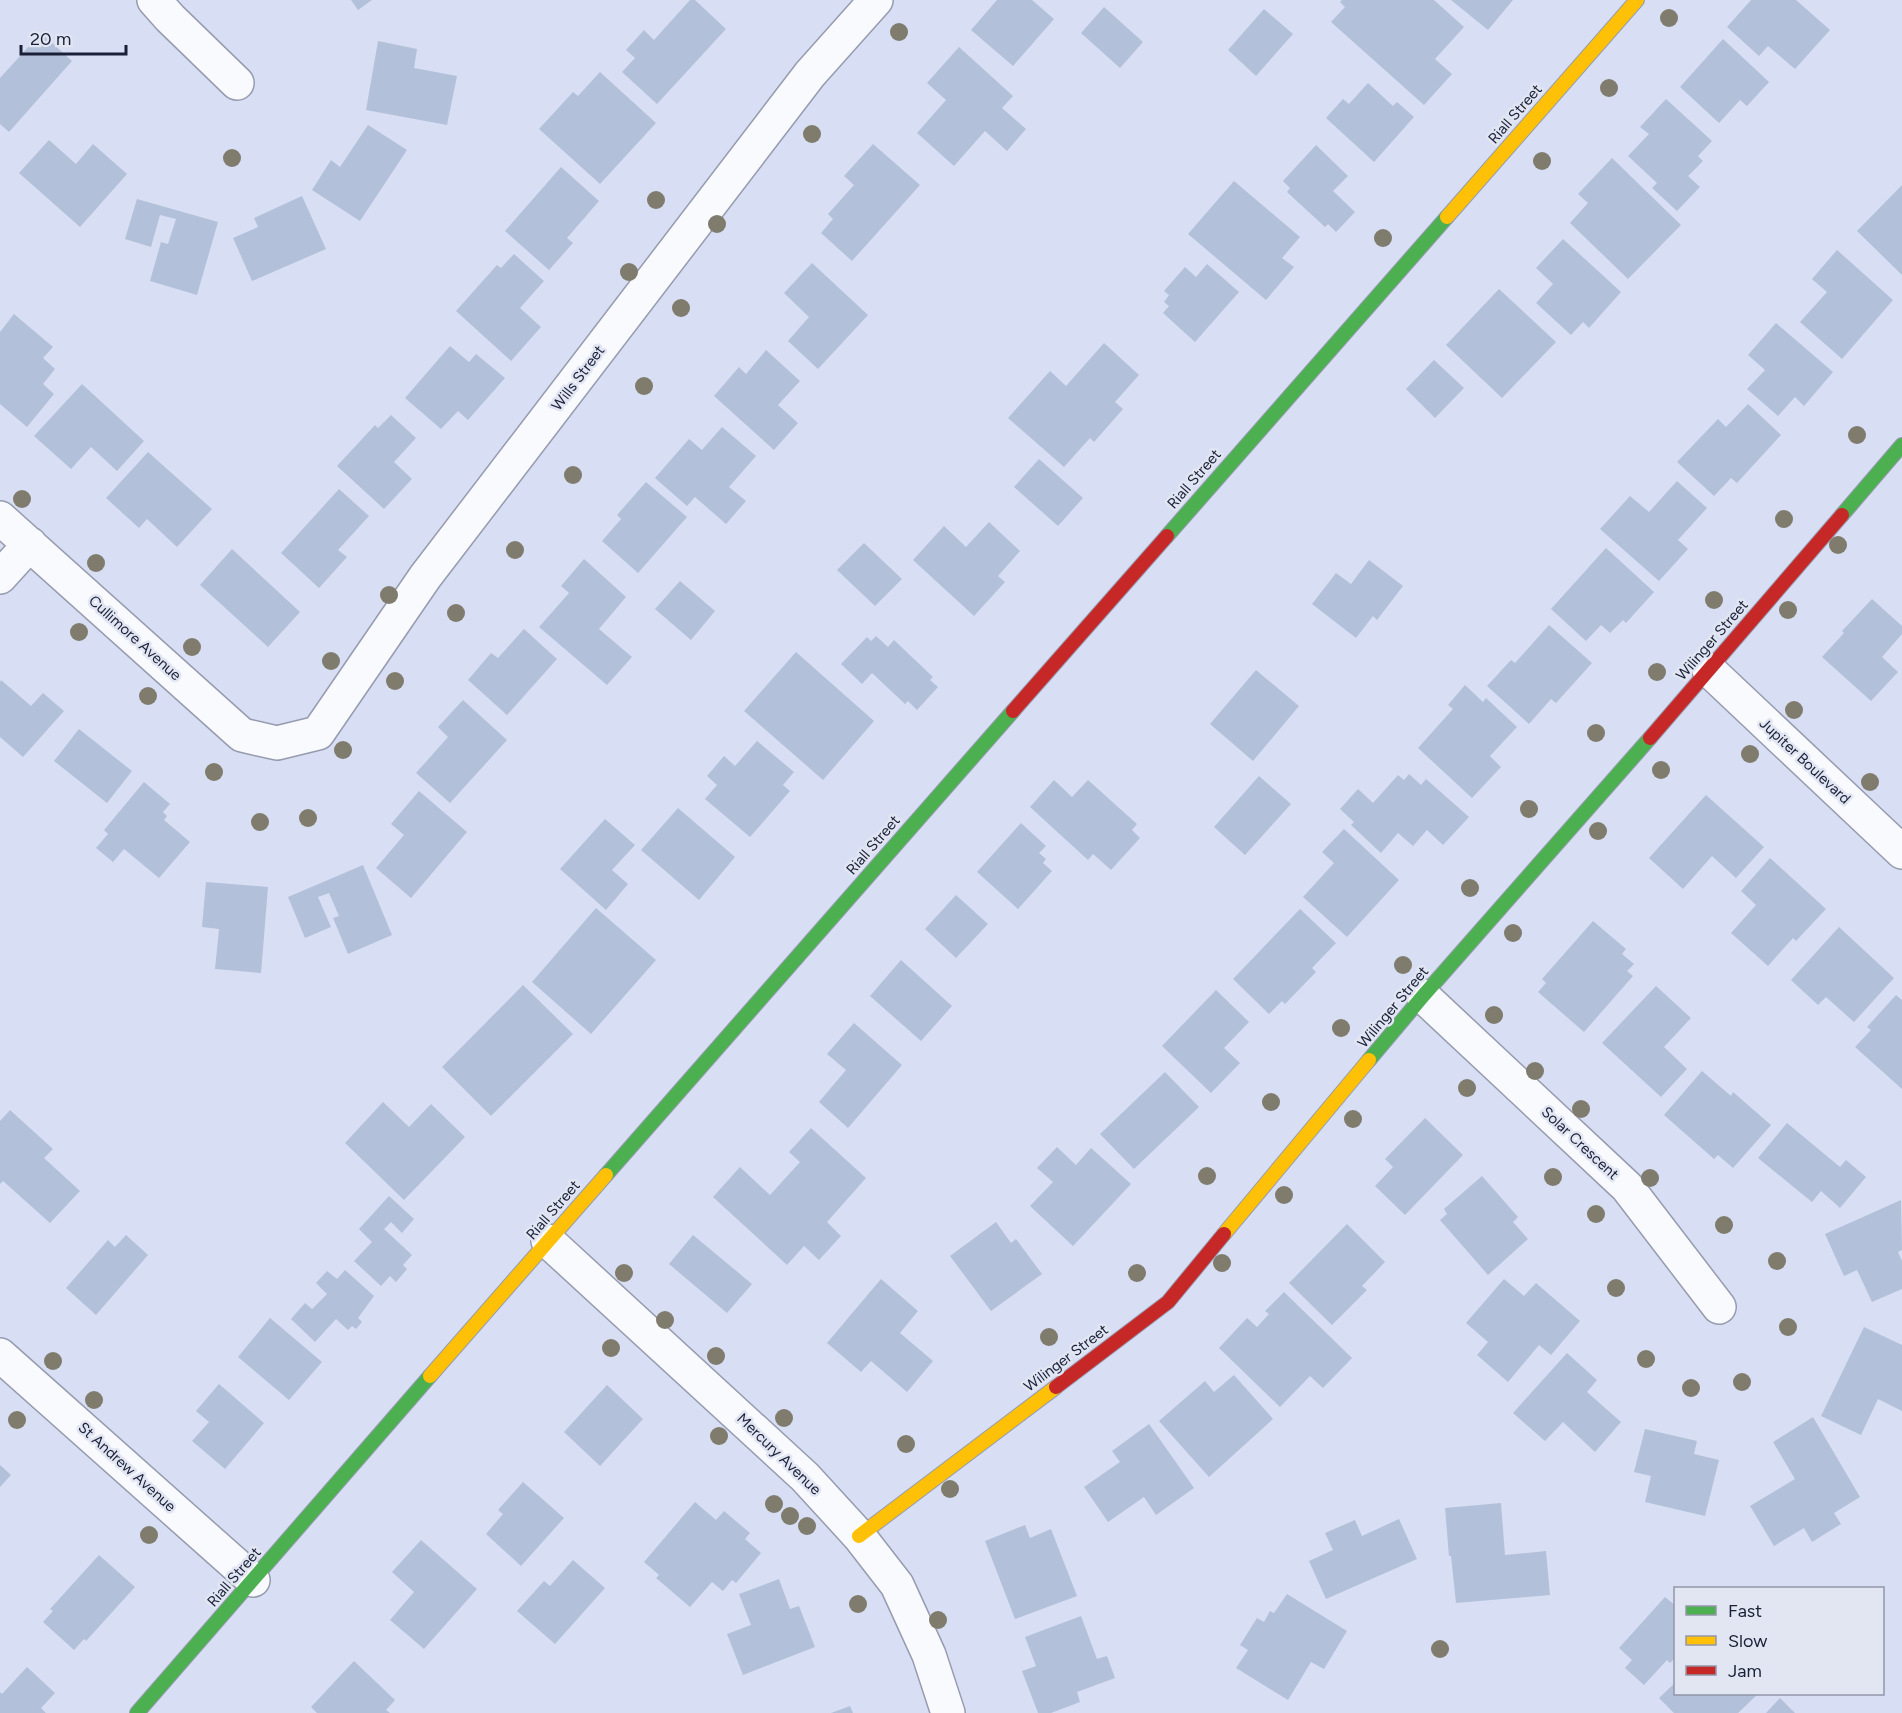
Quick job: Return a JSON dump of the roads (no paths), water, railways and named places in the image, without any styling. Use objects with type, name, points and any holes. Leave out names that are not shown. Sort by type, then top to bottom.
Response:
[{"type":"street","points":[[154,0],[237,82]]},
{"type":"street","name":"Wills Street","points":[[277,743],[318,733],[425,577],[810,74],[876,0]]},
{"type":"street","name":"Riall Street","points":[[137,1713],[1637,0]]},
{"type":"street","name":"Wilinger Street","points":[[859,1536],[1168,1302],[1423,996],[1709,670],[1902,445]]},
{"type":"street","name":"Cullimore Avenue","points":[[0,518],[242,735],[277,743]]},
{"type":"street","points":[[0,577],[30,544]]},
{"type":"street","name":"Jupiter Boulevard","points":[[1709,670],[1902,852]]},
{"type":"street","name":"Solar Crescent","points":[[1423,996],[1627,1187],[1719,1307]]},
{"type":"street","name":"Mercury Avenue","points":[[548,1241],[805,1477],[859,1536],[897,1585],[929,1655],[948,1713]]},
{"type":"street","name":"St Andrew Avenue","points":[[0,1355],[254,1580]]}]
